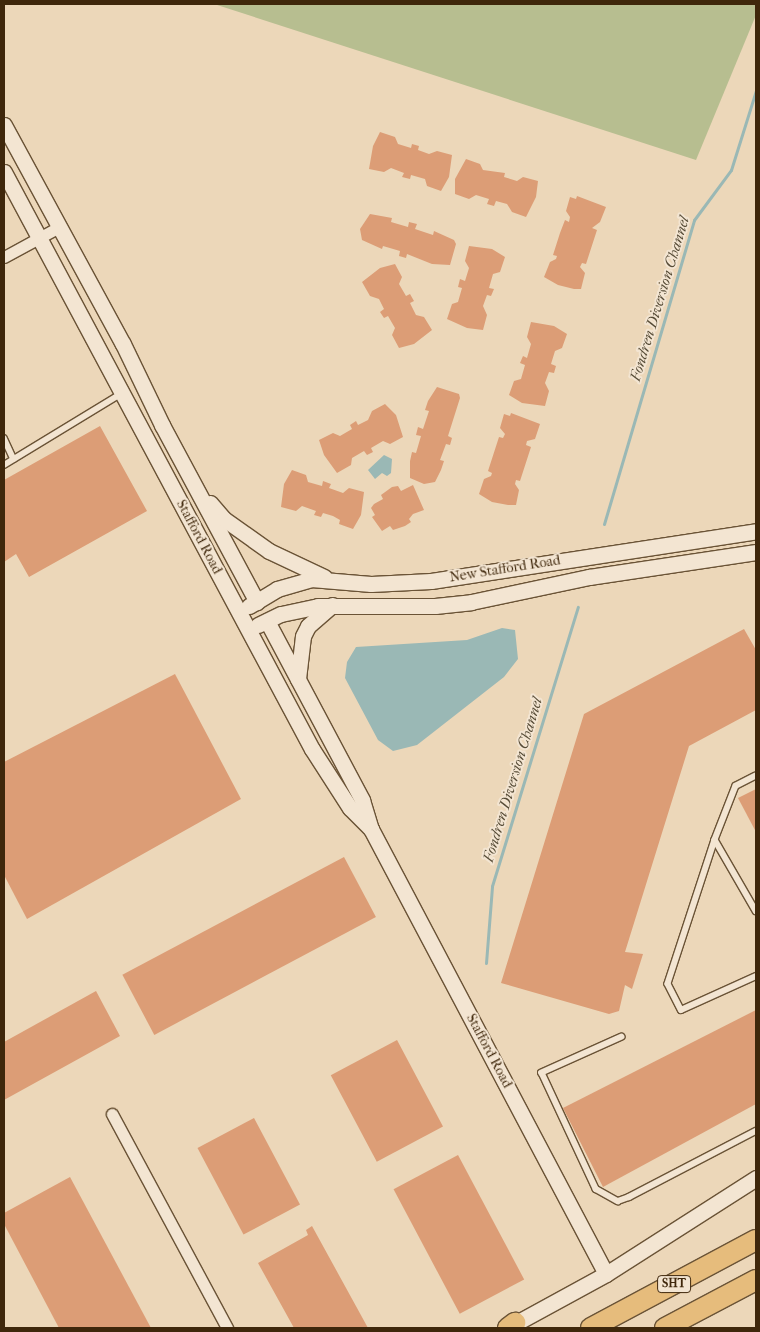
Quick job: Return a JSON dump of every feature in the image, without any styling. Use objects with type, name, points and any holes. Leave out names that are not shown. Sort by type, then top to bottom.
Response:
[{"type":"highway","name":"SHT","points":[[591,1328],[756,1240]]},
{"type":"highway","name":"SHT","points":[[665,1328],[756,1280]]},
{"type":"main road","points":[[4,124],[59,227]]},
{"type":"main road","name":"Stafford Road","points":[[4,172],[312,750],[350,808],[371,829]]},
{"type":"main road","name":"Stafford Road","points":[[59,227],[103,307],[193,484],[256,602]]},
{"type":"main road","points":[[193,484],[224,519],[250,538],[325,578]]},
{"type":"main road","name":"New Stafford Road","points":[[239,612],[295,582],[325,578],[371,584],[431,581],[756,531]]},
{"type":"main road","name":"New Stafford Road","points":[[248,630],[301,609],[332,605],[435,606],[471,602],[590,577],[756,552]]},
{"type":"main road","points":[[431,581],[435,606]]},
{"type":"main road","points":[[298,679],[303,636],[308,626],[332,605]]},
{"type":"main road","name":"Stafford Road","points":[[267,621],[362,800],[371,829],[606,1274]]},
{"type":"main road","points":[[510,1327],[606,1274],[756,1178]]},
{"type":"street","points":[[4,257],[59,227]]},
{"type":"street","points":[[112,1114],[227,1328]]},
{"type":"lane","points":[[4,465],[121,394]]},
{"type":"lane","points":[[4,438],[14,459]]},
{"type":"lane","points":[[756,776],[736,786],[715,840],[668,984],[681,1010],[756,976]]},
{"type":"lane","points":[[715,840],[756,911]]},
{"type":"lane","points":[[622,1037],[542,1073],[596,1189],[618,1200],[629,1197],[756,1131]]},
{"type":"green space","points":[[214,4],[756,4],[756,15],[696,160]]},
{"type":"water","points":[[384,455],[392,459],[391,473],[387,476],[382,473],[375,479],[368,470]]},
{"type":"water","points":[[502,628],[515,630],[518,659],[504,677],[417,745],[393,751],[378,740],[345,678],[347,662],[356,647],[467,640]]},
{"type":"building","points":[[380,132],[395,137],[398,144],[411,148],[412,144],[419,146],[418,150],[429,154],[437,151],[452,155],[449,177],[441,191],[427,186],[425,179],[411,175],[410,179],[402,177],[404,173],[391,168],[384,172],[369,169],[373,146]]},
{"type":"building","points":[[466,159],[480,164],[483,170],[505,173],[504,177],[517,181],[523,177],[538,181],[536,197],[526,217],[512,212],[507,204],[496,201],[494,206],[487,204],[489,199],[476,195],[469,199],[455,194],[455,179]]},
{"type":"building","points":[[577,196],[606,207],[600,222],[592,228],[597,230],[586,264],[582,263],[580,267],[585,273],[581,289],[558,285],[544,277],[550,262],[556,259],[557,256],[553,255],[565,220],[569,222],[570,217],[566,211],[570,197],[576,199]]},
{"type":"building","points":[[370,214],[392,218],[391,222],[408,227],[409,222],[417,224],[415,229],[433,235],[434,231],[454,240],[456,244],[450,265],[432,264],[407,254],[406,258],[399,256],[400,251],[383,246],[382,249],[362,240],[360,229]]},
{"type":"building","points":[[469,246],[492,249],[505,257],[500,272],[493,274],[489,288],[494,289],[491,296],[487,295],[483,306],[487,315],[483,330],[467,328],[447,319],[452,304],[458,302],[462,288],[458,287],[460,279],[465,281],[469,268],[465,261]]},
{"type":"building","points":[[395,264],[402,277],[399,284],[406,296],[410,294],[414,301],[410,303],[416,315],[424,317],[432,330],[414,344],[399,348],[392,335],[395,328],[388,316],[384,318],[380,312],[384,309],[379,299],[370,296],[362,282],[380,268]]},
{"type":"building","points":[[531,322],[554,326],[567,334],[562,348],[555,351],[551,364],[556,366],[554,373],[549,372],[545,383],[549,391],[545,406],[522,403],[509,395],[514,381],[521,379],[525,365],[520,363],[523,356],[527,358],[531,344],[527,337]]},
{"type":"building","points":[[437,387],[459,394],[460,398],[448,436],[452,438],[450,445],[446,444],[440,460],[444,461],[441,470],[435,482],[424,484],[410,478],[410,461],[412,452],[416,453],[421,436],[416,435],[418,427],[423,429],[429,411],[425,410],[428,401]]},
{"type":"building","points":[[385,404],[396,415],[403,437],[390,444],[383,441],[371,448],[373,452],[367,455],[364,451],[352,458],[351,465],[337,473],[324,455],[319,440],[333,433],[340,436],[352,429],[350,425],[356,421],[358,425],[368,420],[372,411]]},
{"type":"building","points":[[511,413],[540,424],[535,439],[527,441],[526,445],[531,447],[520,481],[516,480],[515,484],[519,490],[516,505],[492,502],[479,494],[484,479],[491,476],[492,473],[488,471],[499,437],[503,438],[505,434],[500,428],[504,414],[510,416]]},
{"type":"building","points":[[100,426],[147,511],[29,577],[16,554],[4,562],[4,480]]},
{"type":"building","points":[[292,470],[306,475],[308,482],[322,486],[323,481],[331,484],[329,488],[343,493],[349,488],[364,492],[361,515],[353,529],[339,524],[340,520],[333,516],[323,513],[321,517],[314,515],[316,511],[302,506],[296,511],[281,507],[284,484]]},
{"type":"building","points":[[413,485],[424,510],[413,514],[409,519],[411,522],[405,526],[393,530],[390,526],[382,531],[372,517],[375,515],[371,508],[383,499],[381,495],[392,487],[398,486],[401,491]]},
{"type":"building","points":[[744,629],[756,650],[756,710],[689,746],[625,952],[643,954],[632,989],[625,985],[619,1011],[609,1014],[501,983],[584,714]]},
{"type":"building","points":[[175,674],[241,799],[27,919],[4,875],[4,762]]},
{"type":"building","points":[[756,789],[756,832],[738,798]]},
{"type":"building","points":[[344,857],[376,917],[154,1035],[122,975]]},
{"type":"building","points":[[96,991],[120,1036],[4,1100],[4,1042]]},
{"type":"building","points":[[756,1010],[756,1104],[603,1187],[563,1108]]},
{"type":"building","points":[[397,1040],[443,1127],[377,1162],[331,1075]]},
{"type":"building","points":[[254,1118],[300,1205],[243,1235],[197,1148]]},
{"type":"building","points":[[458,1155],[524,1279],[460,1314],[394,1189]]},
{"type":"building","points":[[70,1177],[151,1328],[59,1328],[4,1224],[4,1213]]},
{"type":"building","points":[[312,1226],[368,1328],[294,1328],[258,1263],[308,1235],[306,1230]]},
{"type":"waterway","name":"Fondren Diversion Channel","points":[[604,524],[694,220],[731,170],[756,90]]},
{"type":"waterway","name":"Fondren Diversion Channel","points":[[486,963],[492,886],[578,607]]}]
